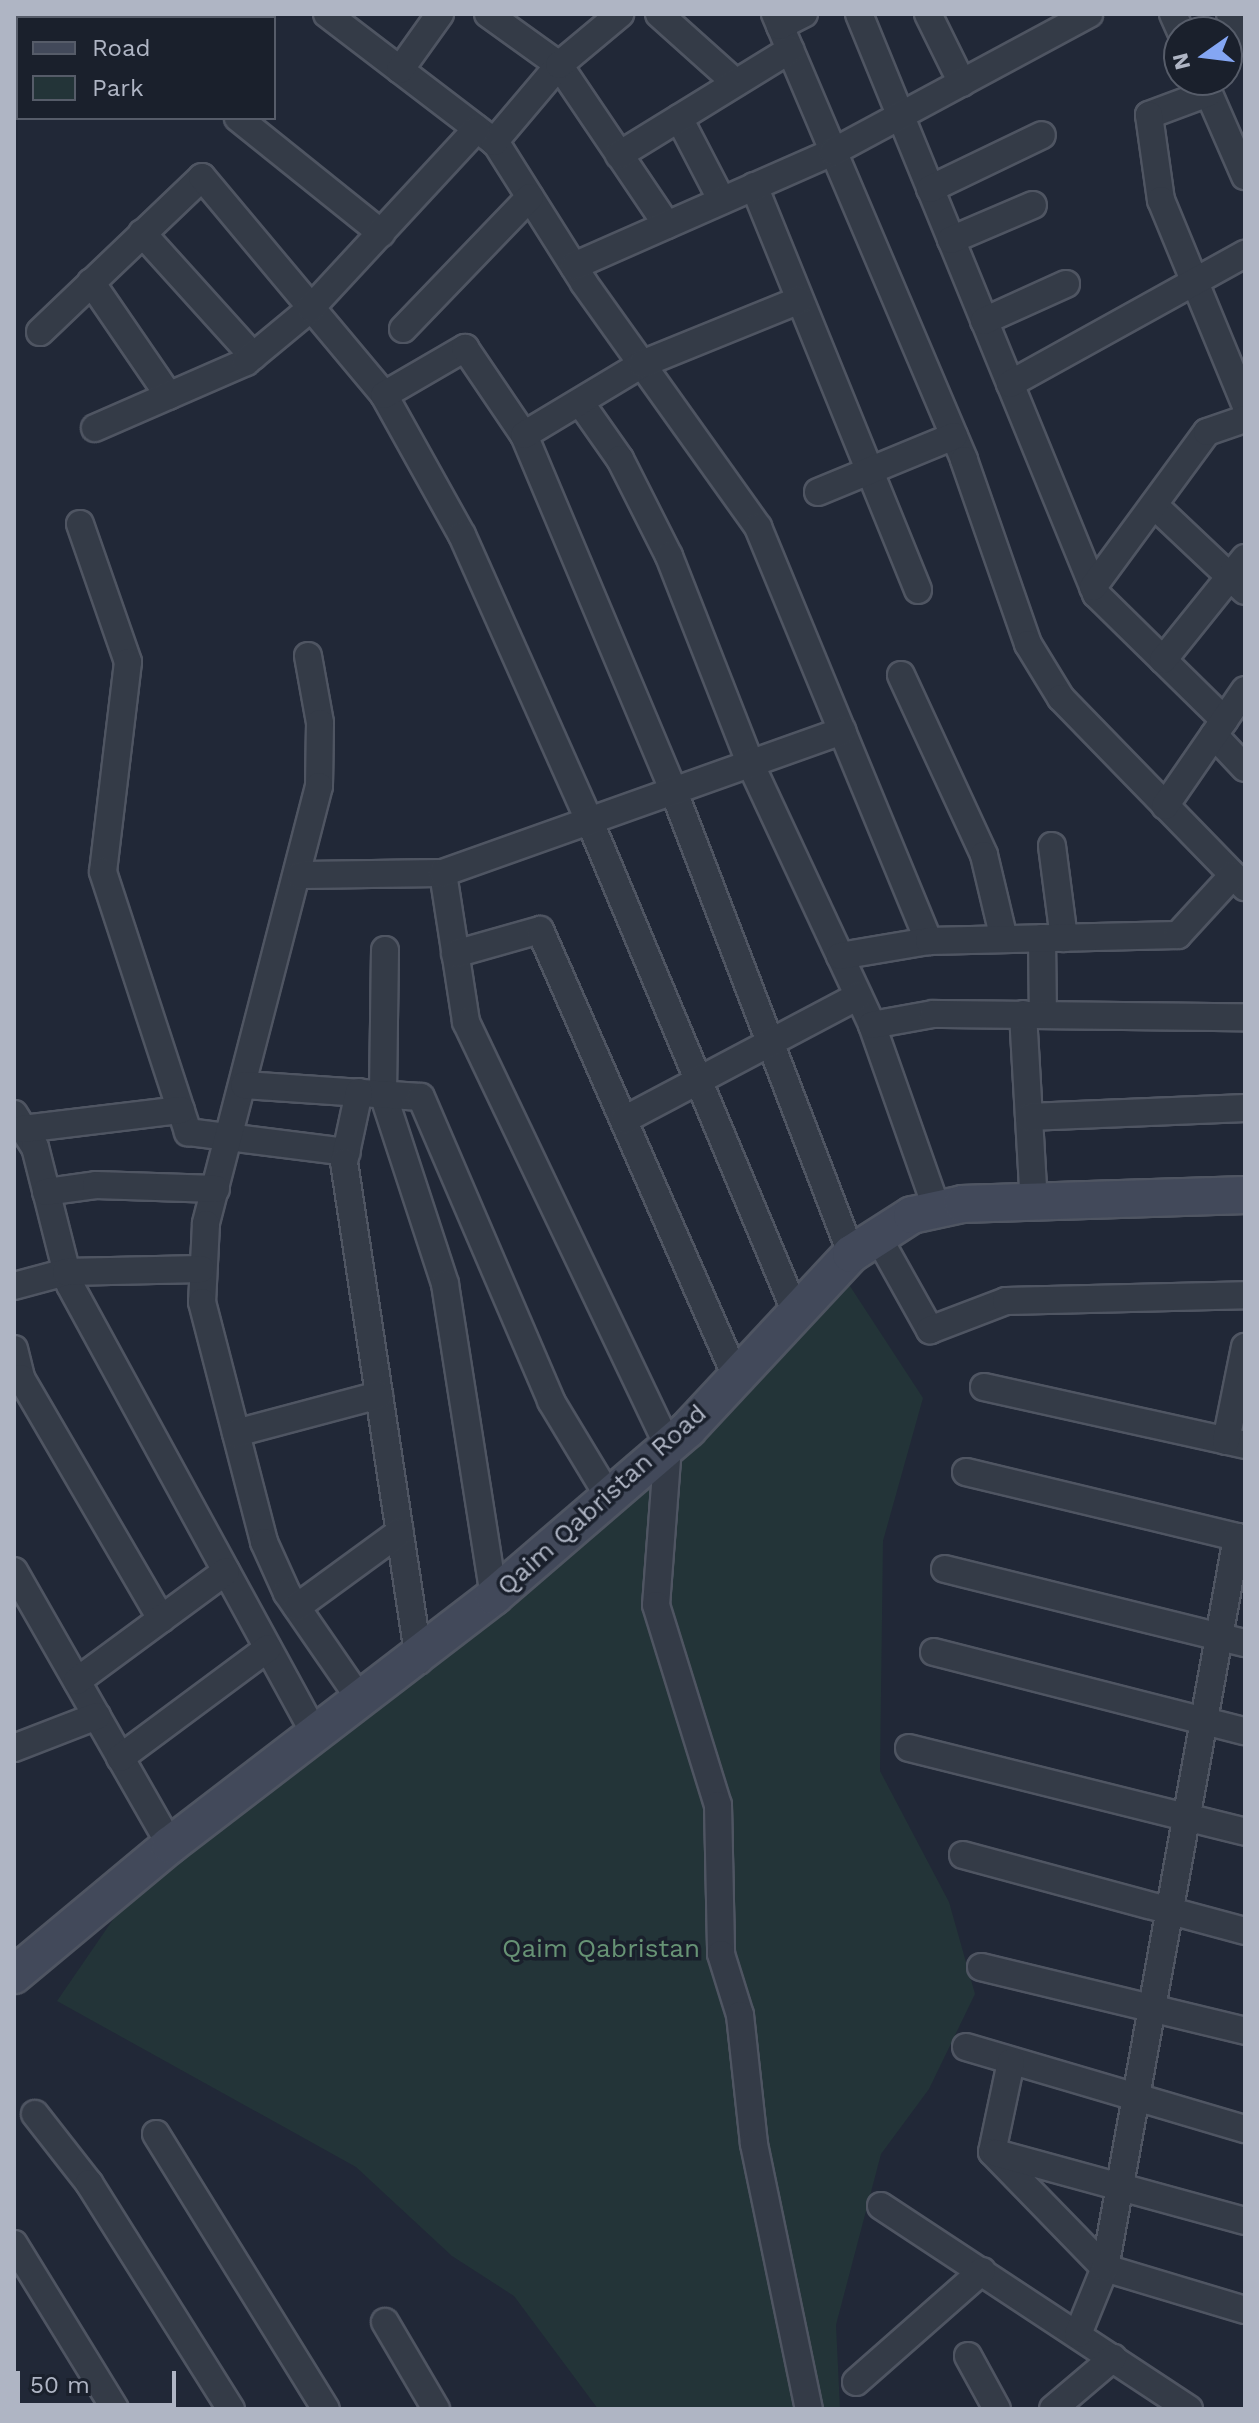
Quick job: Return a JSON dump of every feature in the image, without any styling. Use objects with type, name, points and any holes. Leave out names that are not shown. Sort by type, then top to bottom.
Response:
[{"type":"street","points":[[327,14],[485,135],[758,527],[929,941]]},
{"type":"street","points":[[400,70],[440,14]]},
{"type":"street","points":[[488,14],[559,65],[667,225]]},
{"type":"street","points":[[95,428],[253,356],[311,308],[381,233],[559,65],[620,14]]},
{"type":"street","points":[[659,14],[736,83]]},
{"type":"street","points":[[619,155],[736,83],[781,30],[804,14]]},
{"type":"street","points":[[859,14],[1093,587],[1163,660],[1234,709],[1245,768]]},
{"type":"street","points":[[574,266],[833,152],[1089,14]]},
{"type":"street","points":[[1230,14],[1245,42]]},
{"type":"street","points":[[933,16],[962,83]]},
{"type":"street","points":[[781,30],[954,436],[1028,644],[1061,698],[1239,881],[1178,935],[929,941],[840,956]]},
{"type":"street","points":[[1186,96],[1149,115],[1161,200],[1245,404]]},
{"type":"street","points":[[1209,96],[1245,176]]},
{"type":"street","points":[[679,118],[722,201]]},
{"type":"street","points":[[240,120],[381,233]]},
{"type":"street","points":[[930,189],[1042,135]]},
{"type":"street","points":[[40,332],[202,177],[384,395],[462,535],[590,822],[796,1313]]},
{"type":"street","points":[[754,186],[918,590]]},
{"type":"street","points":[[403,329],[530,197]]},
{"type":"street","points":[[951,240],[1033,205]]},
{"type":"street","points":[[142,233],[253,356]]},
{"type":"street","points":[[1010,384],[1245,254]]},
{"type":"street","points":[[91,282],[169,396]]},
{"type":"street","points":[[984,321],[1066,284]]},
{"type":"street","points":[[524,435],[582,405],[642,364],[800,300]]},
{"type":"street","points":[[384,395],[465,348],[524,435],[674,792],[770,1042],[865,1246],[930,1330],[1006,1301],[1245,1295]]},
{"type":"street","points":[[582,405],[620,459],[669,556],[751,765],[872,1025],[937,1210]]},
{"type":"street","points":[[1093,587],[1207,432],[1245,419]]},
{"type":"street","points":[[818,492],[954,436]]},
{"type":"street","points":[[1154,505],[1239,576],[1163,660]]},
{"type":"street","points":[[80,524],[128,662],[103,872],[188,1132],[230,1134],[347,1152]]},
{"type":"street","points":[[308,656],[320,723],[319,786],[300,875],[216,1189],[201,1269],[202,1302],[264,1542],[297,1607],[362,1702]]},
{"type":"street","points":[[901,675],[984,855],[1004,939]]},
{"type":"street","points":[[1165,806],[1234,709]]},
{"type":"street","points":[[300,875],[443,873],[842,731]]},
{"type":"street","points":[[1034,1202],[1029,1117],[1033,1014],[1053,938],[1052,846]]},
{"type":"street","points":[[443,873],[466,1022],[668,1446],[656,1605],[718,1805],[721,1954],[740,2015],[754,2144],[809,2409]]},
{"type":"street","points":[[455,954],[540,930],[736,1377]]},
{"type":"street","points":[[385,950],[371,1093],[347,1152],[379,1395],[419,1660]]},
{"type":"street","points":[[624,1120],[858,996]]},
{"type":"street","points":[[872,1025],[933,1014],[1245,1017]]},
{"type":"street","points":[[244,1085],[421,1097],[551,1401],[609,1497]]},
{"type":"street","points":[[371,1093],[445,1284],[494,1596]]},
{"type":"street","points":[[1029,1117],[1245,1108]]},
{"type":"street","points":[[181,1110],[19,1122],[46,1192],[66,1272],[316,1736]]},
{"type":"street","points":[[46,1192],[96,1185],[216,1189]]},
{"type":"street","name":"Qaim Qabristan Road","points":[[15,1972],[170,1845],[419,1660],[494,1596],[668,1446],[865,1246],[937,1210],[1034,1202],[1245,1195]]},
{"type":"street","points":[[14,1286],[66,1272],[201,1269]]},
{"type":"street","points":[[984,1387],[1236,1443],[1245,1347]]},
{"type":"street","points":[[14,1349],[21,1378],[161,1619]]},
{"type":"street","points":[[236,1433],[379,1395]]},
{"type":"street","points":[[966,1472],[1241,1538],[1232,1640],[1204,1721],[1105,2268],[1078,2334]]},
{"type":"street","points":[[297,1607],[400,1532]]},
{"type":"street","points":[[945,1569],[1232,1640]]},
{"type":"street","points":[[77,1681],[226,1571]]},
{"type":"street","points":[[17,1584],[77,1681],[170,1845]]},
{"type":"street","points":[[120,1758],[268,1648]]},
{"type":"street","points":[[934,1652],[1245,1731]]},
{"type":"street","points":[[14,1748],[97,1716]]},
{"type":"street","points":[[909,1748],[1245,1832]]},
{"type":"street","points":[[963,1855],[1245,1931]]},
{"type":"street","points":[[981,1967],[1153,2005],[1245,2031]]},
{"type":"street","points":[[966,2047],[1245,2129]]},
{"type":"street","points":[[992,2152],[1011,2062]]},
{"type":"street","points":[[35,2114],[89,2183],[231,2409]]},
{"type":"street","points":[[156,2134],[326,2409]]},
{"type":"street","points":[[992,2152],[1119,2190],[1245,2221]]},
{"type":"street","points":[[992,2152],[1105,2268],[1245,2310]]},
{"type":"street","points":[[881,2206],[1189,2409]]},
{"type":"street","points":[[14,2244],[115,2409]]},
{"type":"street","points":[[856,2382],[982,2271]]},
{"type":"street","points":[[385,2322],[436,2409]]},
{"type":"street","points":[[968,2356],[997,2409]]},
{"type":"street","points":[[1053,2409],[1113,2358]]},
{"type":"green space","name":"Qaim Qabristan","points":[[846,1280],[923,1398],[883,1541],[880,1771],[949,1902],[975,1994],[929,2089],[881,2154],[836,2325],[840,2409],[598,2409],[514,2296],[452,2256],[356,2167],[57,2001],[114,1918],[175,1859],[500,1610]]}]
